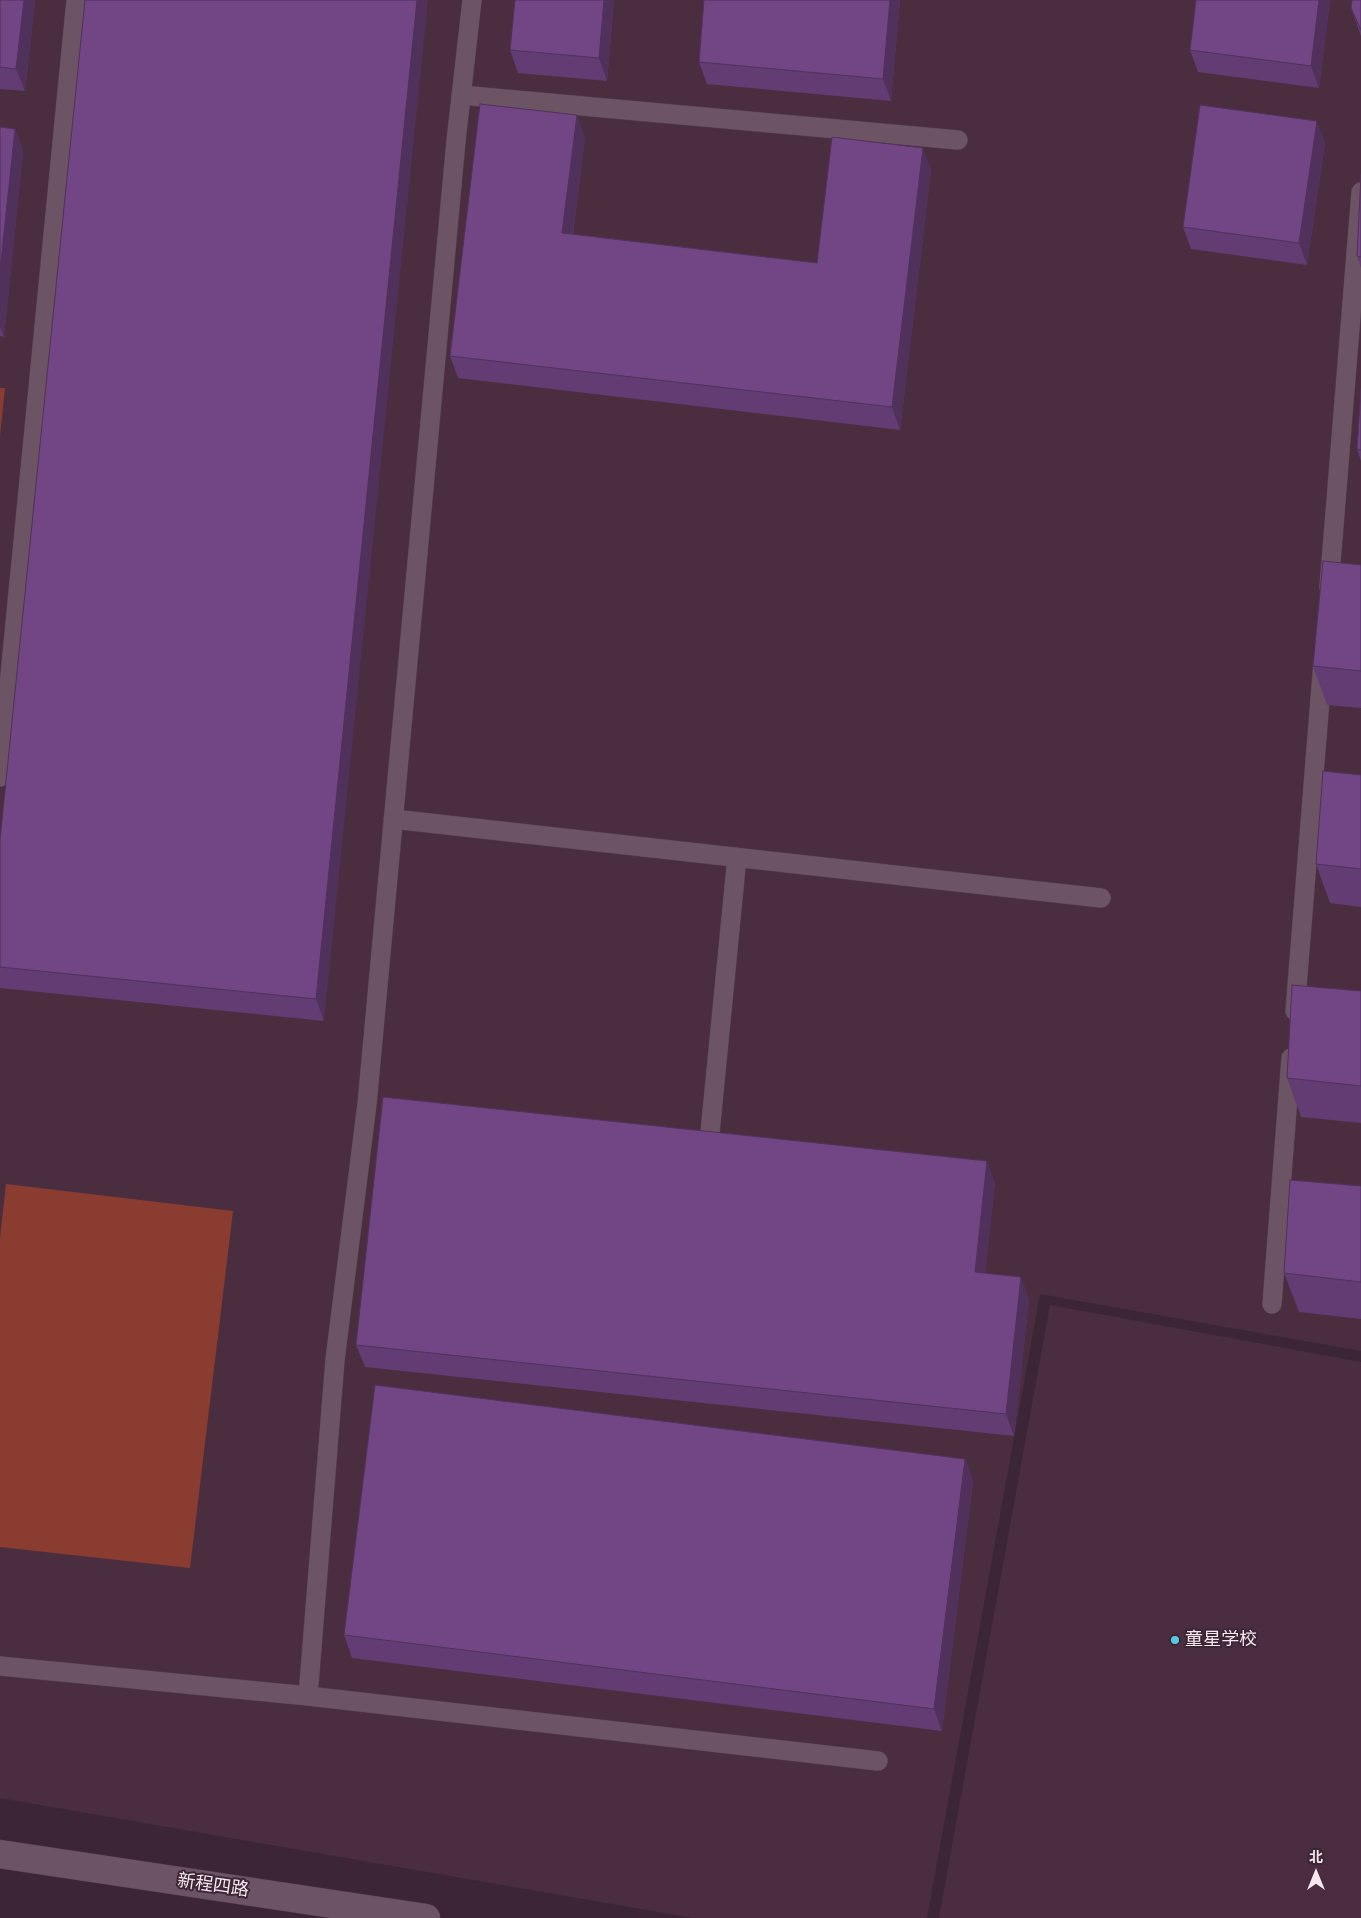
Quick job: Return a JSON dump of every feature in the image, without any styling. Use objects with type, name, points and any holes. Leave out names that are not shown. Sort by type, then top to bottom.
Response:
[{"type":"street","name":"新程四路","points":[[0,1854],[426,1918]]},
{"type":"lane","points":[[0,777],[76,0]]},
{"type":"lane","points":[[308,1696],[335,1360],[367,1104],[461,95],[472,0]]},
{"type":"lane","points":[[461,95],[958,140]]},
{"type":"lane","points":[[1328,609],[1361,192]]},
{"type":"lane","points":[[1272,1304],[1324,649]]},
{"type":"lane","points":[[393,819],[1101,898]]},
{"type":"lane","points":[[708,1153],[737,857]]},
{"type":"lane","points":[[0,1666],[308,1696],[878,1761]]},
{"type":"shaded area","points":[[0,0],[1361,0],[1361,1351],[1040,1294],[927,1918],[693,1918],[0,1798]]},
{"type":"shaded area","points":[[0,388],[5,388],[0,436]]},
{"type":"shaded area","points":[[6,1184],[233,1211],[190,1568],[0,1547],[0,1238]]},
{"type":"shaded area","name":"童星学校","points":[[1050,1305],[1361,1362],[1361,1918],[939,1918]]},
{"type":"building","points":[[0,0],[24,0],[16,69],[0,67]]},
{"type":"building","points":[[85,0],[417,0],[316,999],[0,967],[0,840]]},
{"type":"building","points":[[515,0],[604,0],[599,58],[510,50]]},
{"type":"building","points":[[704,0],[890,0],[883,79],[699,62]]},
{"type":"building","points":[[1196,0],[1319,0],[1311,66],[1190,50]]},
{"type":"building","points":[[1352,0],[1361,0],[1361,30],[1351,8]]},
{"type":"building","points":[[480,104],[577,115],[562,233],[817,263],[832,137],[923,148],[892,407],[450,356]]},
{"type":"building","points":[[1200,105],[1317,121],[1299,243],[1183,227]]},
{"type":"building","points":[[0,127],[15,129],[0,271]]},
{"type":"building","points":[[1361,174],[1361,257],[1357,256]]},
{"type":"building","points":[[1361,389],[1361,450],[1357,449]]},
{"type":"building","points":[[1323,561],[1361,565],[1361,671],[1313,666]]},
{"type":"building","points":[[1323,771],[1361,775],[1361,869],[1316,864]]},
{"type":"building","points":[[1292,985],[1361,991],[1361,1086],[1287,1078]]},
{"type":"building","points":[[383,1097],[987,1161],[975,1272],[1021,1277],[1006,1414],[356,1345]]},
{"type":"building","points":[[1290,1180],[1361,1186],[1361,1282],[1284,1273]]},
{"type":"building","points":[[375,1385],[965,1459],[934,1709],[344,1635]]},
{"type":"place","name":"童星学校","points":[[1175,1640]]}]
